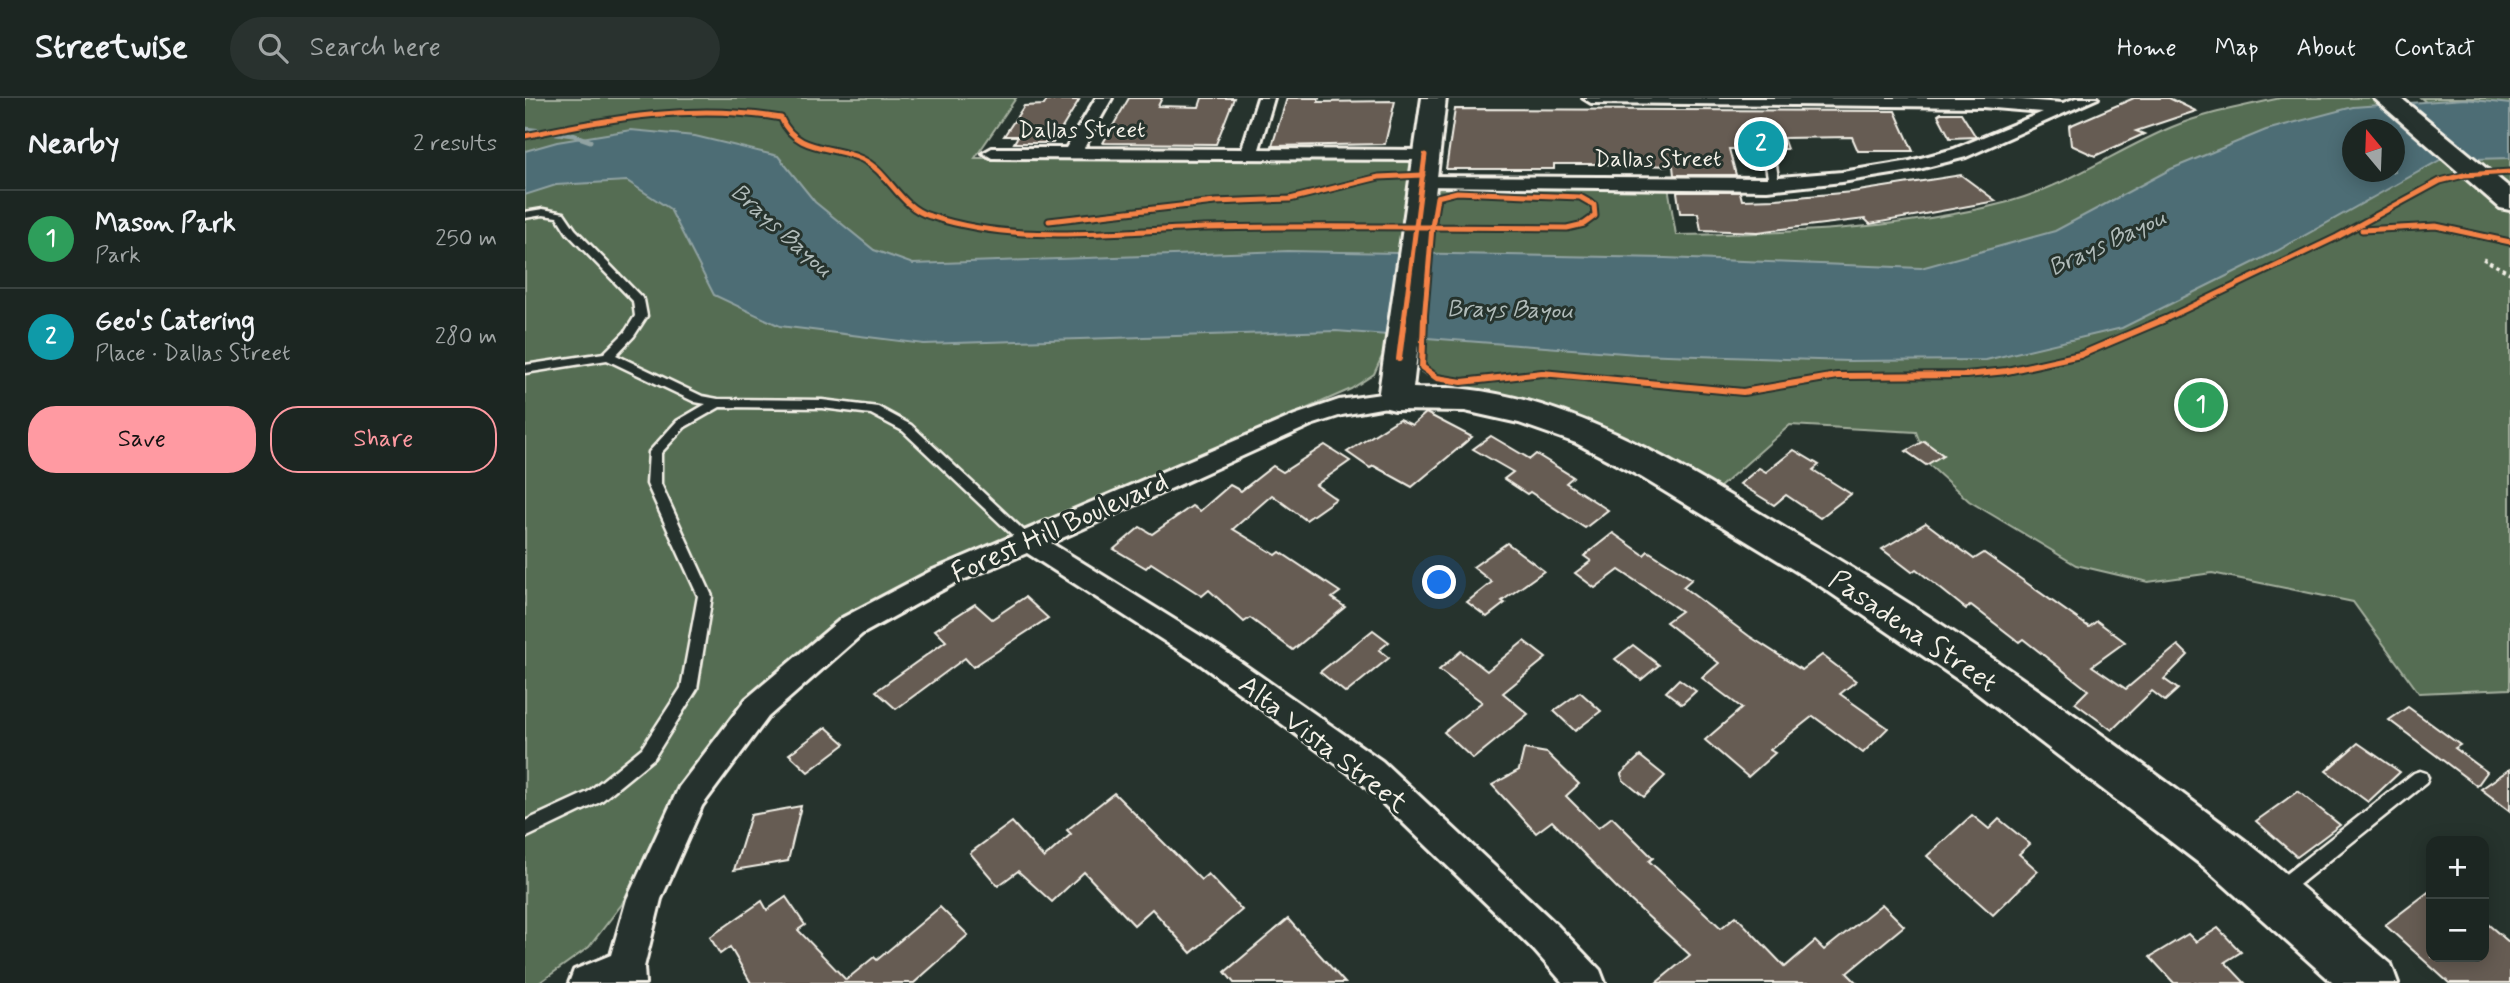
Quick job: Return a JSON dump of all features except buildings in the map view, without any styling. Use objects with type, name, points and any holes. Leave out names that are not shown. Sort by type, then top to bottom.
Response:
[{"type":"street","points":[[1072,153],[1104,98]]},
{"type":"street","points":[[1249,154],[1266,98]]},
{"type":"street","points":[[1395,399],[1434,98]]},
{"type":"street","points":[[1591,98],[1981,100],[2065,109]]},
{"type":"street","name":"Dallas Street","points":[[992,153],[1249,154],[1422,180],[1774,183],[1842,177],[1911,166],[2008,135],[2090,98]]},
{"type":"street","points":[[2386,98],[2501,186]]},
{"type":"street","points":[[2400,98],[2501,186]]},
{"type":"street","points":[[1981,100],[2008,135]]},
{"type":"street","name":"Forest Hill Boulevard","points":[[627,975],[644,899],[690,797],[757,708],[852,626],[943,577],[1029,542],[1303,420],[1339,408],[1395,399]]},
{"type":"street","name":"Pasadena Street","points":[[1395,399],[1465,400],[1527,413],[1588,435],[1654,468],[1836,576],[1984,675],[2221,851],[2372,983]]},
{"type":"street","name":"Alta Vista Street","points":[[1029,542],[1210,656],[1371,771],[1546,938],[1587,983]]},
{"type":"street","points":[[587,983],[627,975]]},
{"type":"lane","points":[[1769,154],[1774,183]]},
{"type":"lane","points":[[525,215],[543,212],[560,215],[571,231],[638,300],[641,316],[630,334],[608,356]]},
{"type":"lane","points":[[525,369],[608,356],[699,400],[718,403],[822,404],[874,410],[907,428],[1029,542]]},
{"type":"lane","points":[[525,830],[594,797],[648,753],[689,690],[705,596],[654,484],[655,452],[681,424],[718,403]]},
{"type":"lane","points":[[2272,896],[2420,778]]},
{"type":"path","points":[[2483,259],[2510,273]]},
{"type":"green space","points":[[525,98],[1016,98],[975,158],[1406,159],[1413,166],[1384,352],[1374,374],[1351,389],[1092,503],[903,593],[704,759],[651,843],[622,904],[589,947],[539,983],[525,983]]},
{"type":"green space","points":[[2280,98],[2373,98],[2396,119],[2342,119],[2342,182],[2405,182],[2405,128],[2440,160],[2494,156],[2421,98],[2510,98],[2510,689],[2419,693],[2353,602],[2212,573],[2148,582],[2076,565],[1969,501],[1928,464],[1916,432],[1790,425],[1712,494],[1531,404],[1461,388],[1417,369],[1414,358],[1430,189],[1440,185],[1668,186],[1676,235],[1843,228],[1926,219],[2008,202],[2051,187],[2172,127],[2211,114]]},
{"type":"water","name":"Brays Bayou","points":[[2465,99],[2510,104],[2510,158],[2440,160],[2405,180],[2405,119],[2342,119],[2342,182],[2401,182],[2277,251],[2122,328],[1986,360],[1848,361],[1637,354],[1336,331],[924,344],[780,326],[714,295],[670,209],[627,181],[556,185],[525,195],[525,151],[557,142],[631,130],[695,136],[778,156],[815,202],[874,250],[913,264],[1288,251],[1665,258],[1921,268],[2055,231],[2171,169],[2266,130],[2353,107]]},
{"type":"waterway","points":[[525,129],[573,135],[590,141]]},
{"type":"cycle path","points":[[525,136],[620,117],[684,110],[749,112],[781,118],[786,129],[802,143],[860,158],[869,163],[918,211],[928,216],[994,230],[1066,233],[1251,227],[1429,227],[1473,228],[1567,228],[1584,224],[1595,216],[1594,205],[1580,197],[1457,192],[1437,197],[1434,203],[1421,358],[1422,367],[1437,378],[1462,382],[1542,373],[1743,392],[1837,376],[1966,375],[2007,371],[2080,355],[2114,343],[2337,237],[2440,181],[2464,175],[2510,172]]},
{"type":"cycle path","points":[[1399,359],[1425,155]]},
{"type":"cycle path","points":[[1049,221],[1215,202],[1290,199],[1379,177],[1423,175]]},
{"type":"cycle path","points":[[2362,230],[2436,226],[2510,242]]},
{"type":"place","name":"Geo's Catering","points":[[1761,144]]},
{"type":"place","name":"Mason Park","points":[[2201,405]]}]
